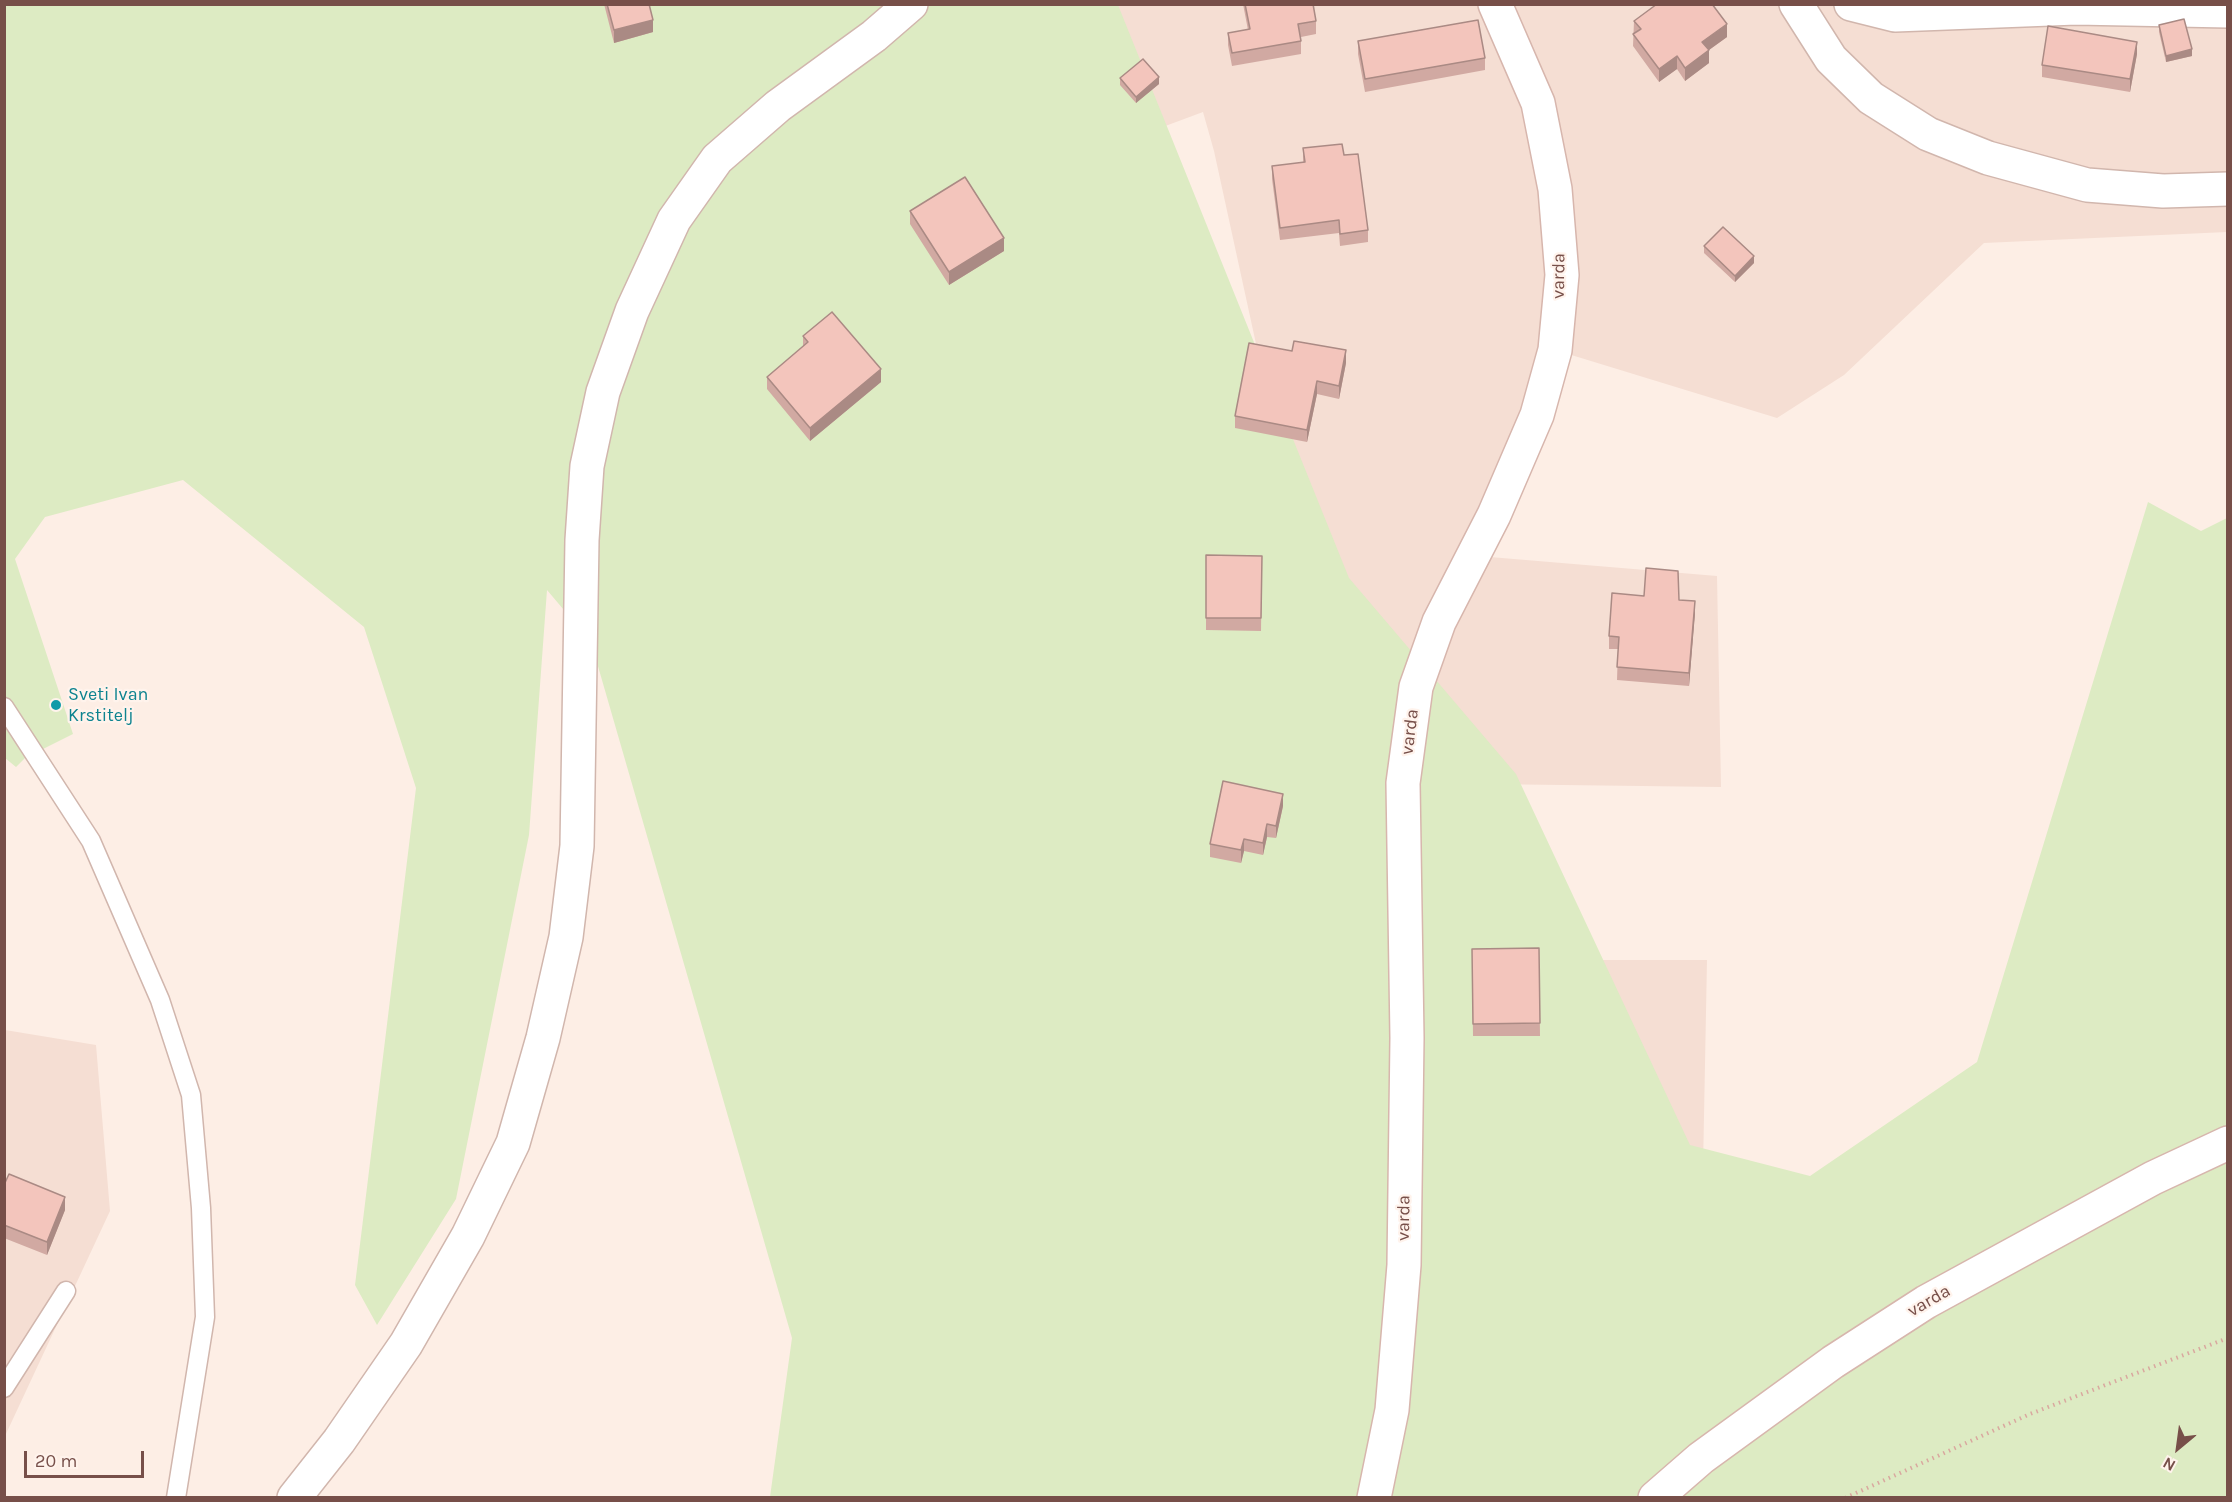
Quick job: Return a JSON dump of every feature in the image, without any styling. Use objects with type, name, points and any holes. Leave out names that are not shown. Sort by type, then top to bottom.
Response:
[{"type":"street","points":[[294,1497],[339,1441],[406,1344],[468,1236],[513,1143],[543,1038],[566,937],[577,846],[582,540],[587,466],[603,392],[632,311],[674,220],[717,159],[778,106],[874,36],[911,4]]},
{"type":"street","name":"varda","points":[[1374,1497],[1392,1410],[1404,1265],[1407,1038],[1403,783],[1416,687],[1439,622],[1494,515],[1537,415],[1555,350],[1562,275],[1555,189],[1538,103],[1496,4]]},
{"type":"street","points":[[1796,4],[1831,59],[1871,98],[1928,134],[1988,158],[2087,185],[2163,191],[2228,189]]},
{"type":"street","points":[[1851,4],[1895,15],[2076,8],[2228,10]]},
{"type":"street","points":[[2163,191],[2228,170]]},
{"type":"street","name":"varda","points":[[1655,1497],[1701,1458],[1833,1362],[1926,1302],[2153,1178],[2228,1143]]},
{"type":"lane","points":[[4,707],[91,841],[160,1000],[191,1095],[201,1208],[206,1317],[176,1497]]},
{"type":"lane","points":[[4,1388],[66,1291]]},
{"type":"path","points":[[1845,1497],[2030,1414],[2228,1338]]},
{"type":"shaded area","points":[[832,5],[2227,5],[2227,232],[1984,243],[1844,375],[1777,418],[1555,350],[1490,557],[1717,576],[1721,787],[1404,783],[1406,960],[1707,960],[1703,1168],[1404,1265],[1258,353],[1214,151],[1203,112],[1125,141]]},
{"type":"shaded area","points":[[5,1030],[96,1045],[110,1211],[5,1436]]},
{"type":"green space","points":[[4,5],[1118,5],[1349,578],[1516,774],[1690,1145],[1810,1176],[1977,1062],[2148,502],[2201,531],[2227,518],[2227,1497],[770,1497],[792,1338],[591,642],[547,590],[529,835],[456,1199],[377,1325],[355,1285],[416,788],[364,627],[183,480],[45,517],[15,559],[73,734],[25,758],[16,767],[5,758]]},
{"type":"building","points":[[607,4],[649,4],[653,20],[614,30]]},
{"type":"building","points":[[1245,4],[1313,4],[1316,21],[1298,24],[1301,41],[1232,53],[1228,33],[1250,29]]},
{"type":"building","points":[[1657,4],[1712,4],[1727,24],[1702,42],[1709,50],[1685,68],[1677,56],[1659,69],[1633,34],[1641,29],[1634,21]]},
{"type":"building","points":[[2184,19],[2192,49],[2166,56],[2159,25]]},
{"type":"building","points":[[1478,20],[1485,58],[1365,79],[1358,41]]},
{"type":"building","points":[[2048,26],[2137,42],[2130,79],[2042,65]]},
{"type":"building","points":[[1143,59],[1159,77],[1136,97],[1120,78]]},
{"type":"building","points":[[1342,144],[1344,155],[1358,154],[1368,230],[1340,234],[1339,220],[1280,228],[1272,166],[1305,162],[1303,148]]},
{"type":"building","points":[[965,177],[1004,238],[949,272],[910,211]]},
{"type":"building","points":[[1723,227],[1754,256],[1735,276],[1704,246]]},
{"type":"building","points":[[832,312],[881,369],[810,428],[767,377],[808,342],[803,336]]},
{"type":"building","points":[[1294,341],[1346,350],[1339,386],[1317,381],[1307,430],[1235,416],[1249,343],[1292,351]]},
{"type":"building","points":[[1206,555],[1262,556],[1261,618],[1206,618]]},
{"type":"building","points":[[1646,568],[1678,571],[1679,600],[1695,601],[1689,673],[1617,667],[1619,637],[1609,636],[1612,593],[1644,596]]},
{"type":"building","points":[[1223,781],[1283,794],[1276,826],[1267,824],[1263,843],[1244,839],[1241,850],[1210,844]]},
{"type":"building","points":[[1539,948],[1540,1023],[1473,1024],[1472,949]]},
{"type":"building","points":[[9,1174],[65,1197],[47,1242],[4,1225],[4,1185]]},
{"type":"place","name":"Sveti Ivan Krstitelj","points":[[56,705]]}]
